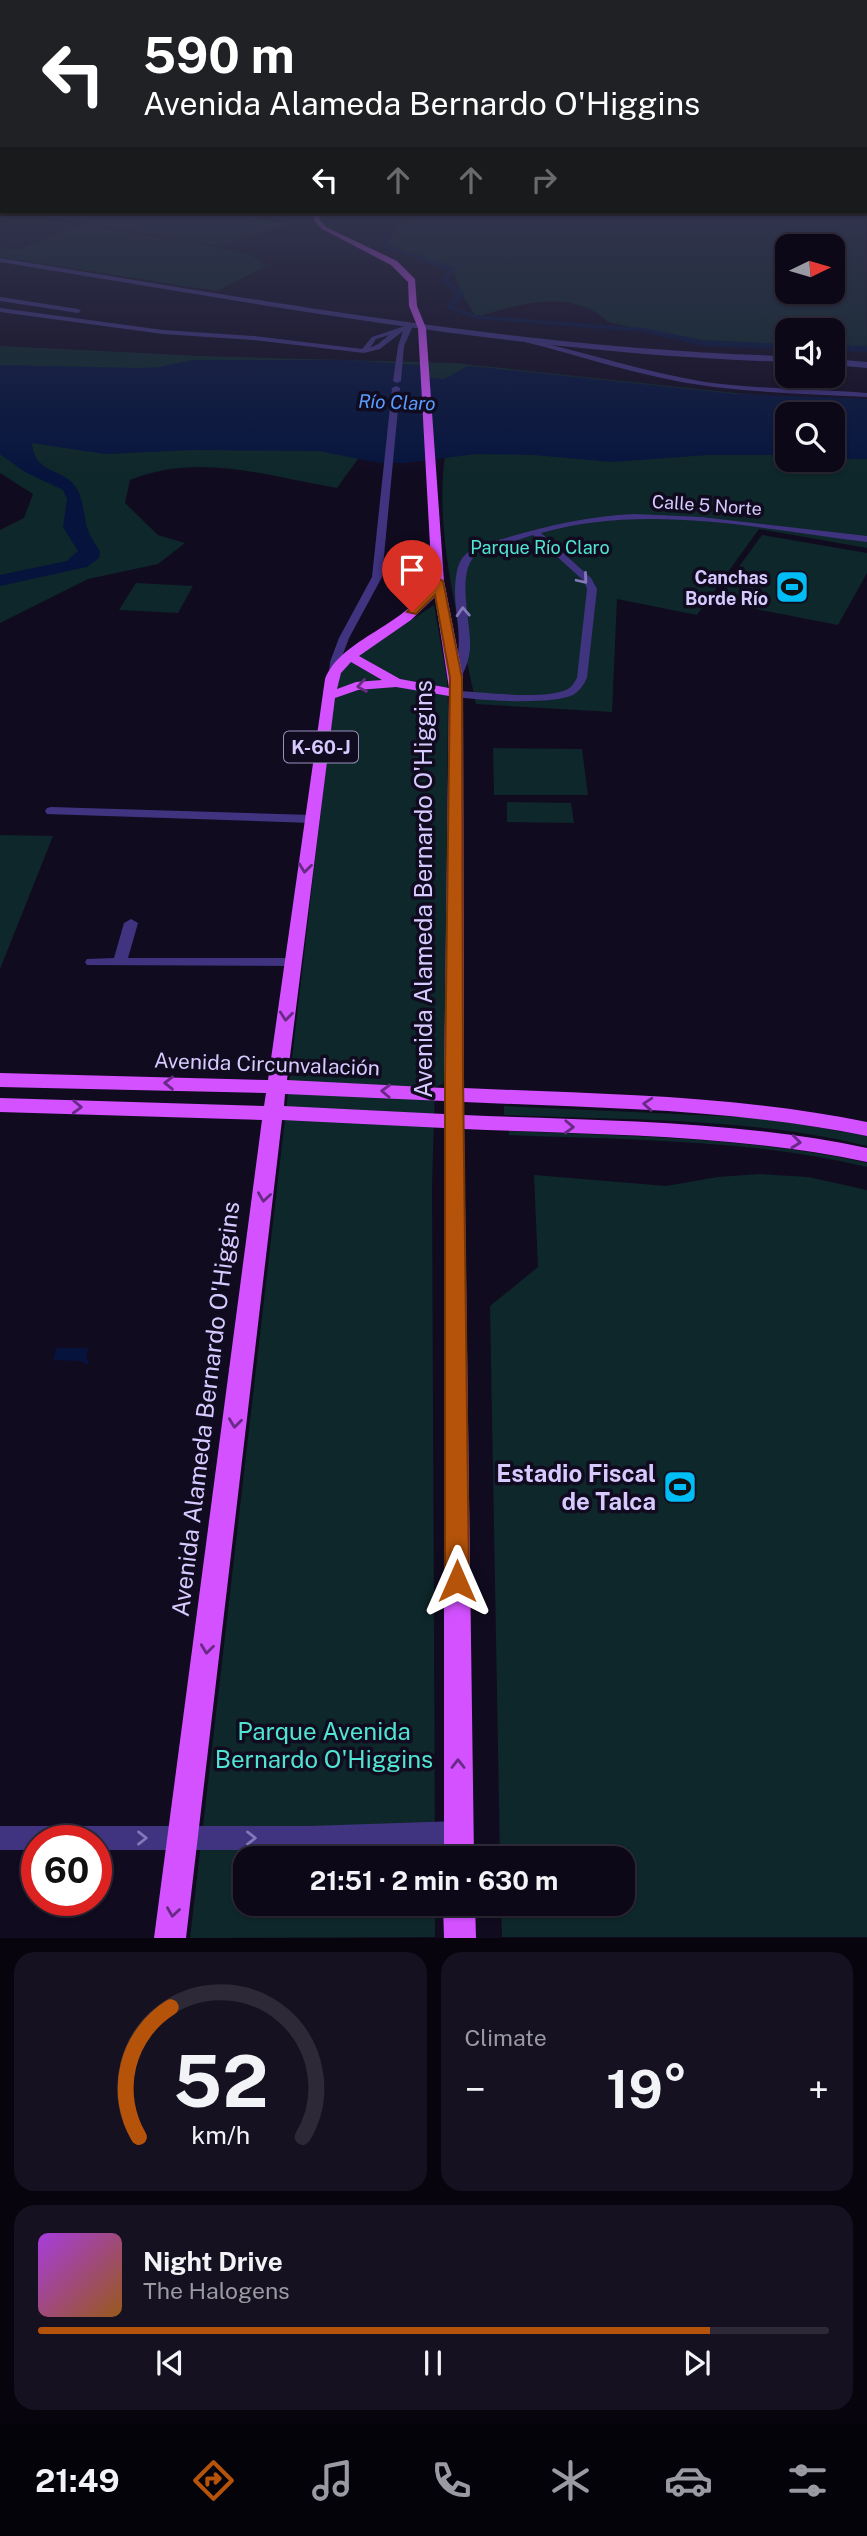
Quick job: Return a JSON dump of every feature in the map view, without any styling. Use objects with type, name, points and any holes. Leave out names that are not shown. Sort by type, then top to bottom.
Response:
[{"type":"main road","points":[[413,293],[413,306],[422,331],[438,578]]},
{"type":"main road","name":"Avenida Alameda Bernardo O'Higgins","points":[[170,1937],[292,962],[329,696],[334,672],[345,651],[400,622],[424,601],[438,578]]},
{"type":"main road","name":"Avenida Alameda Bernardo O'Higgins","points":[[438,578],[456,686],[454,1122],[459,1845]]},
{"type":"main road","points":[[345,651],[396,682]]},
{"type":"main road","points":[[329,696],[356,686],[396,682],[439,689],[456,686]]},
{"type":"main road","name":"Avenida Circunvalación","points":[[0,1080],[197,1083],[454,1093],[767,1112],[810,1116],[867,1129]]},
{"type":"main road","points":[[0,1105],[275,1113],[762,1138],[815,1144],[867,1155]]},
{"type":"main road","points":[[459,1916],[460,1937]]},
{"type":"street","points":[[198,293],[422,331],[481,334],[687,356],[775,359]]},
{"type":"street","points":[[0,299],[177,326],[365,349]]},
{"type":"street","points":[[0,308],[11,301]]},
{"type":"street","points":[[0,308],[163,332],[365,349],[377,349],[389,341],[396,331]]},
{"type":"street","points":[[163,332],[177,326]]},
{"type":"street","points":[[365,349],[374,338],[408,329]]},
{"type":"street","points":[[345,651],[377,578],[401,346],[408,329]]},
{"type":"street","points":[[481,334],[540,343],[626,368],[707,384],[867,395]]},
{"type":"street","points":[[845,363],[867,365]]},
{"type":"street","name":"Calle 5 Norte","points":[[456,686],[465,658],[461,571],[466,560],[483,549],[539,531],[602,518],[701,520],[867,539]]},
{"type":"street","points":[[456,686],[555,696],[576,688],[582,678],[592,589],[587,580],[539,531]]},
{"type":"street","points":[[51,811],[312,819]]},
{"type":"street","points":[[120,962],[131,923]]},
{"type":"street","points":[[92,962],[292,962]]},
{"type":"street","points":[[0,1838],[309,1838],[459,1845]]},
{"type":"green space","points":[[461,293],[775,293],[775,304],[845,304],[845,293],[867,293],[867,347],[845,346],[845,318],[775,318],[775,345],[703,343],[608,322],[594,311],[578,305],[544,302],[476,317]]},
{"type":"green space","name":"Parque Río Claro","points":[[0,346],[200,356],[455,363],[793,399],[867,403],[867,548],[759,529],[697,615],[617,599],[612,712],[476,704],[456,612],[446,549],[443,517],[445,455],[360,456],[337,488],[258,473],[207,467],[156,472],[130,480],[125,503],[158,535],[185,543],[158,564],[88,579],[0,623],[0,530],[24,518],[33,494],[0,473]]},
{"type":"green space","name":"Canchas Borde Río","points":[[762,535],[867,553],[867,573],[838,625],[714,601]]},
{"type":"green space","points":[[136,583],[193,586],[178,613],[119,610]]},
{"type":"green space","name":"Parque Avenida Bernardo O'Higgins","points":[[434,605],[447,679],[448,705],[445,1077],[443,1084],[435,1087],[432,1185],[435,1846],[233,1846],[233,1916],[435,1916],[435,1937],[190,1938],[335,688],[342,671],[351,660]]},
{"type":"green space","points":[[493,748],[582,749],[588,795],[494,795]]},
{"type":"green space","points":[[507,802],[571,803],[574,823],[507,822]]},
{"type":"green space","points":[[0,835],[53,836],[0,969]]},
{"type":"green space","points":[[504,1106],[764,1118],[867,1136],[867,1146],[732,1125],[504,1115]]},
{"type":"green space","points":[[509,1131],[728,1142],[815,1153],[867,1163],[867,1167],[734,1146],[509,1135]]},
{"type":"green space","name":"Estadio Fiscal de Talca","points":[[760,1174],[808,1177],[867,1190],[867,1937],[502,1937],[501,1916],[635,1916],[635,1846],[500,1846],[490,1306],[538,1267],[534,1175],[666,1186],[718,1177]]},
{"type":"water","name":"Río Claro","points":[[193,360],[346,360],[419,365],[424,377],[444,379],[468,366],[735,394],[867,399],[867,459],[845,459],[845,402],[775,402],[775,456],[708,455],[612,462],[534,455],[476,454],[406,463],[380,463],[319,451],[192,450],[105,454],[32,443],[38,460],[70,480],[78,491],[89,533],[100,552],[99,558],[87,567],[0,586],[0,575],[67,561],[78,551],[63,527],[67,499],[63,490],[25,472],[0,454],[0,365],[158,367]]},
{"type":"water","points":[[56,1348],[88,1348],[86,1358],[89,1362],[87,1365],[81,1361],[53,1360]]},
{"type":"waterway","points":[[461,293],[450,308],[476,317],[643,330],[703,343],[775,346]]},
{"type":"waterway","points":[[845,348],[867,349]]},
{"type":"place","name":"Canchas Borde Río","points":[[792,587]]},
{"type":"place","name":"Estadio Fiscal de Talca","points":[[680,1487]]},
{"type":"route","points":[[412,612],[436,587],[438,581],[456,678],[454,1074],[457,1581]]}]
